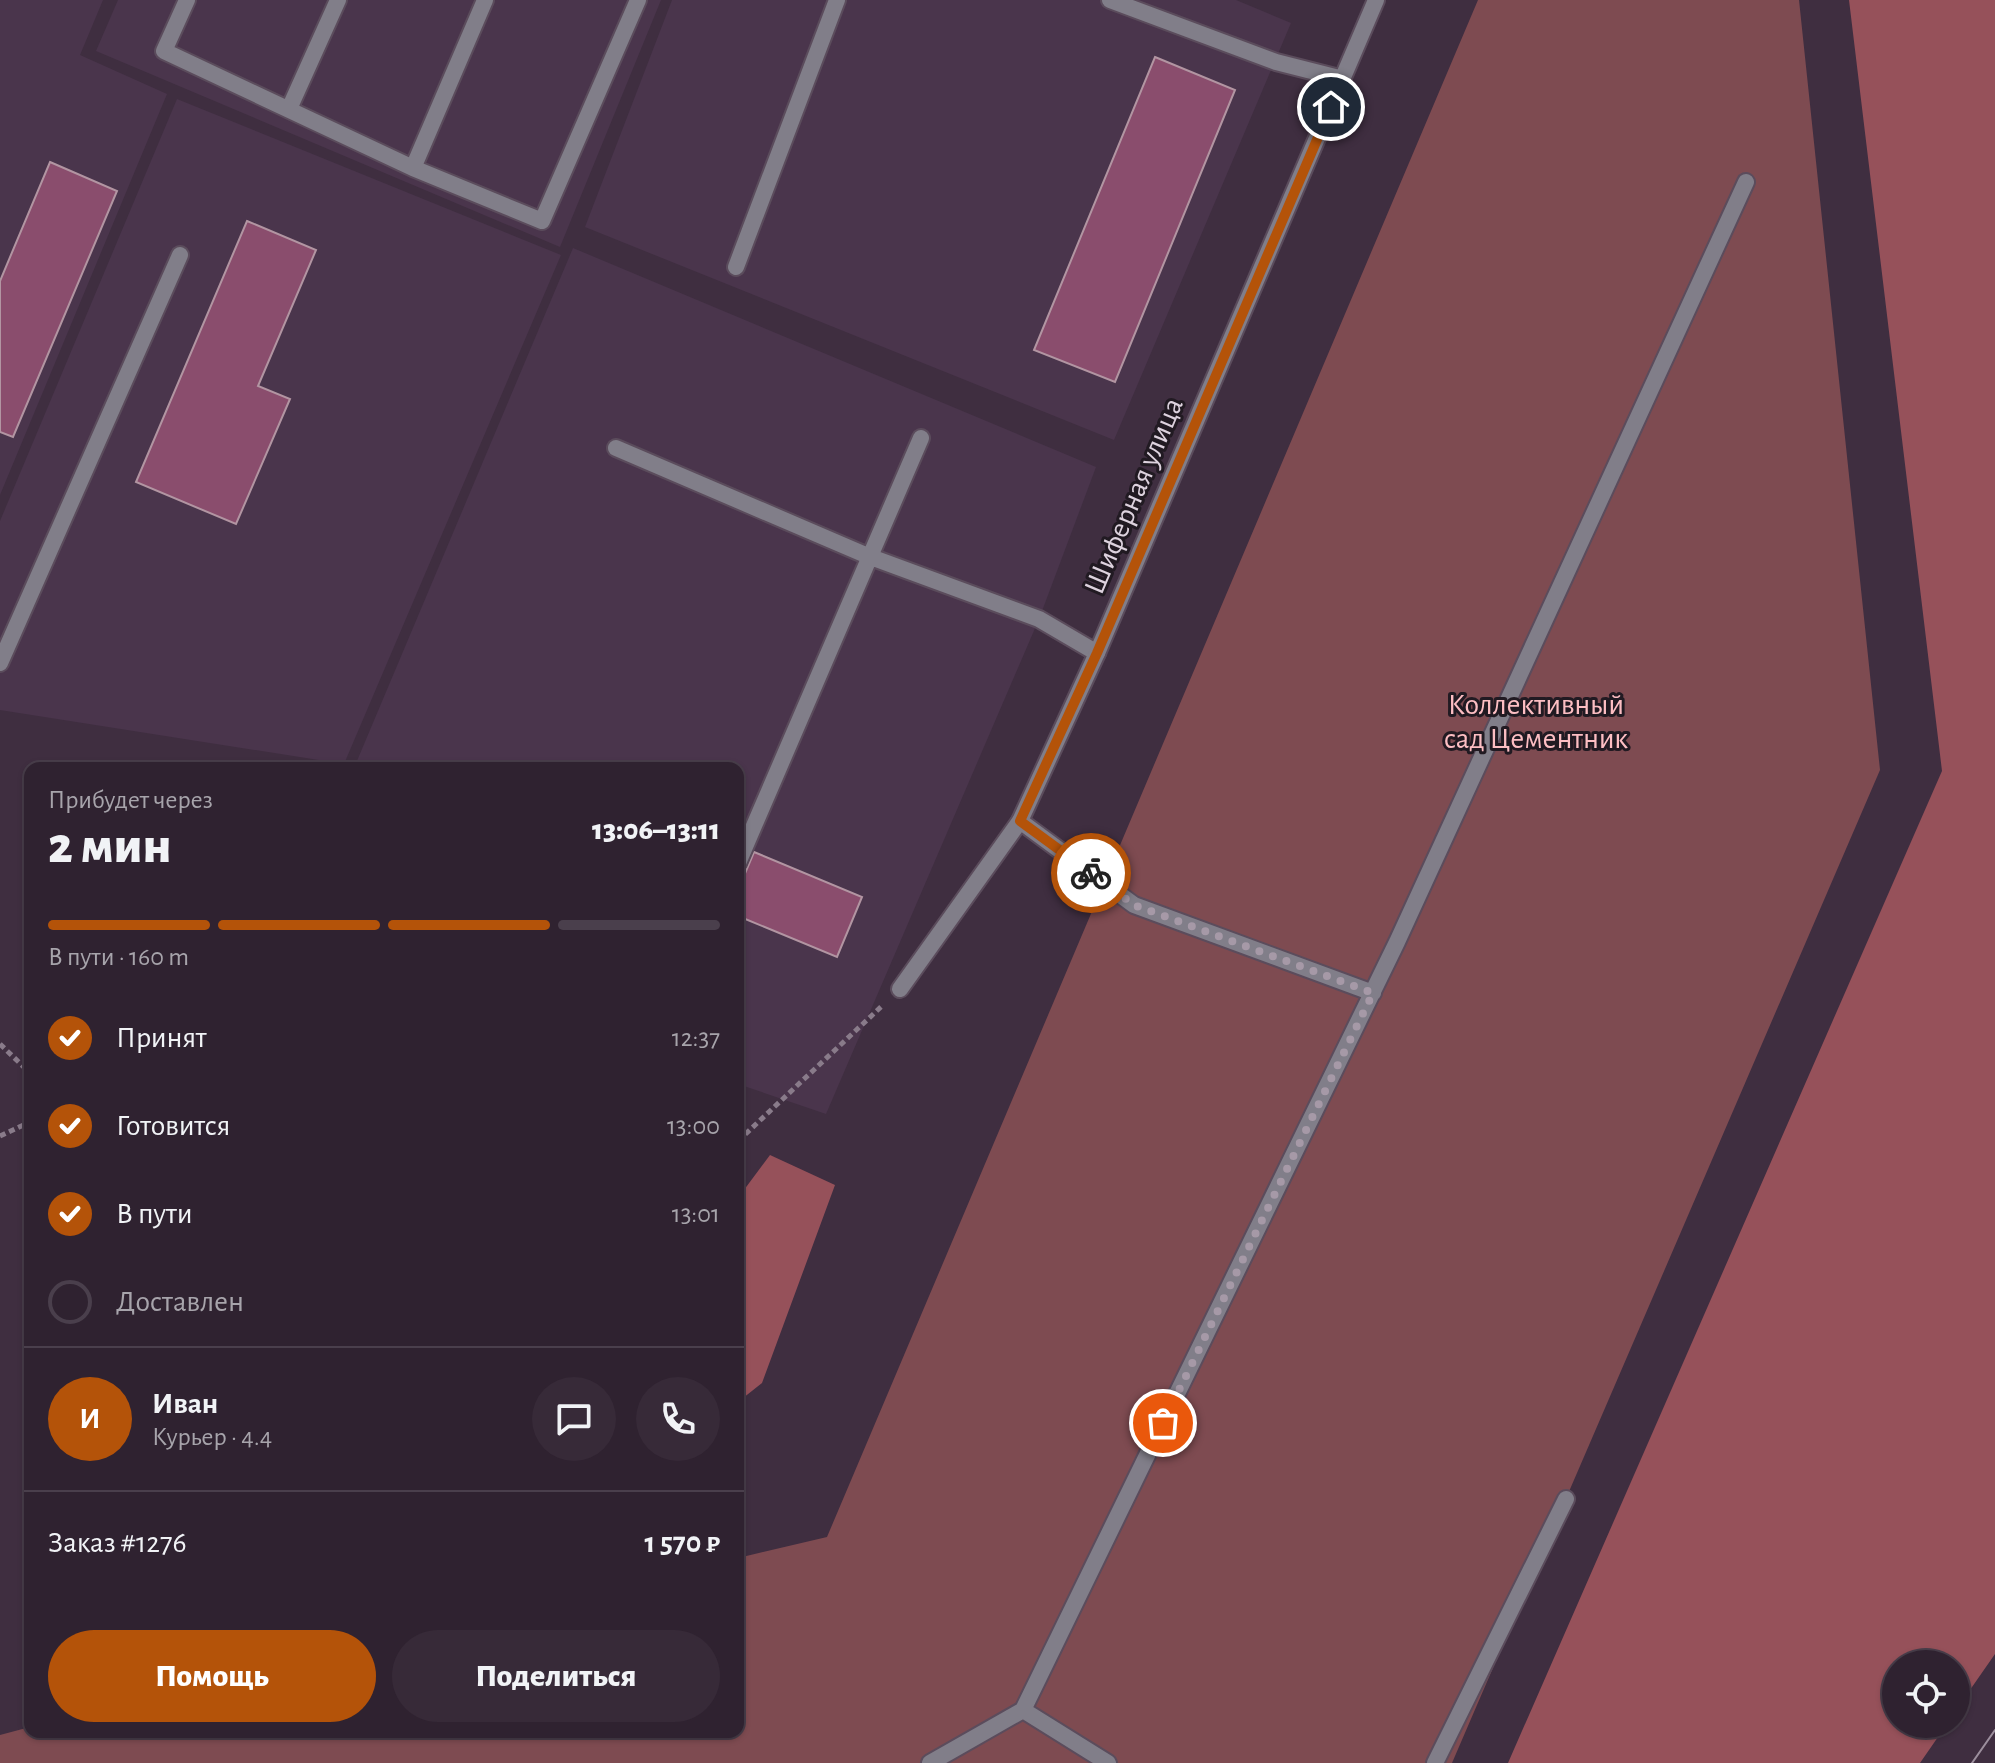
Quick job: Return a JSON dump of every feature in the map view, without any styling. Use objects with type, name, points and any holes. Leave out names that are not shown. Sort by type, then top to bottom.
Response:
[{"type":"street","points":[[187,0],[164,51],[413,168],[542,221],[638,0]]},
{"type":"street","points":[[289,109],[338,0]]},
{"type":"street","points":[[413,168],[485,0]]},
{"type":"street","points":[[736,267],[837,0]]},
{"type":"street","points":[[1110,0],[1276,62],[1343,79]]},
{"type":"street","name":"Шиферная улица","points":[[900,989],[1020,821],[1097,653],[1376,0]]},
{"type":"street","points":[[930,1763],[1023,1710],[1373,993],[1746,182]]},
{"type":"street","points":[[0,663],[180,255]]},
{"type":"street","points":[[744,849],[921,438]]},
{"type":"street","points":[[616,448],[868,556],[1039,619],[1097,653]]},
{"type":"street","points":[[1020,821],[1134,905],[1373,993]]},
{"type":"street","points":[[1435,1763],[1566,1499]]},
{"type":"street","points":[[1023,1710],[1108,1763]]},
{"type":"path","points":[[744,1135],[900,989]]},
{"type":"path","points":[[0,1044],[24,1067]]},
{"type":"path","points":[[0,1136],[24,1125]]},
{"type":"shaded area","points":[[0,0],[103,0],[80,55],[167,94],[0,495]]},
{"type":"shaded area","points":[[118,0],[661,0],[560,247],[96,51]]},
{"type":"shaded area","points":[[672,0],[1236,0],[1291,23],[1114,440],[585,227]]},
{"type":"shaded area","points":[[1849,0],[1995,0],[1995,1654],[1970,1690],[1970,1650],[1882,1650],[1882,1738],[1937,1738],[1920,1763],[1508,1763],[1942,771]]},
{"type":"shaded area","points":[[177,99],[561,255],[345,762],[0,710],[0,521]]},
{"type":"shaded area","points":[[573,248],[1096,467],[1039,619],[826,1114],[744,1086],[744,762],[357,762]]},
{"type":"shaded area","points":[[770,1155],[835,1185],[762,1383],[744,1397],[744,1190]]},
{"type":"green space","name":"Коллективный сад Цементник","points":[[1478,0],[1799,0],[1880,770],[1452,1763],[0,1763],[0,1735],[24,1729],[24,1738],[744,1738],[744,1557],[827,1537]]},
{"type":"building","points":[[1155,57],[1235,90],[1115,382],[1034,350]]},
{"type":"building","points":[[50,162],[117,191],[13,437],[0,432],[0,281]]},
{"type":"building","points":[[247,221],[316,250],[258,386],[290,399],[236,524],[136,482]]},
{"type":"building","points":[[754,852],[862,897],[837,957],[744,918],[744,876]]},
{"type":"tram line","points":[[1972,1763],[1995,1730]]},
{"type":"way so far","points":[[1091,873],[1134,905],[1373,993],[1163,1423]]},
{"type":"route","points":[[1091,873],[1020,821],[1097,653],[1331,107]]}]
